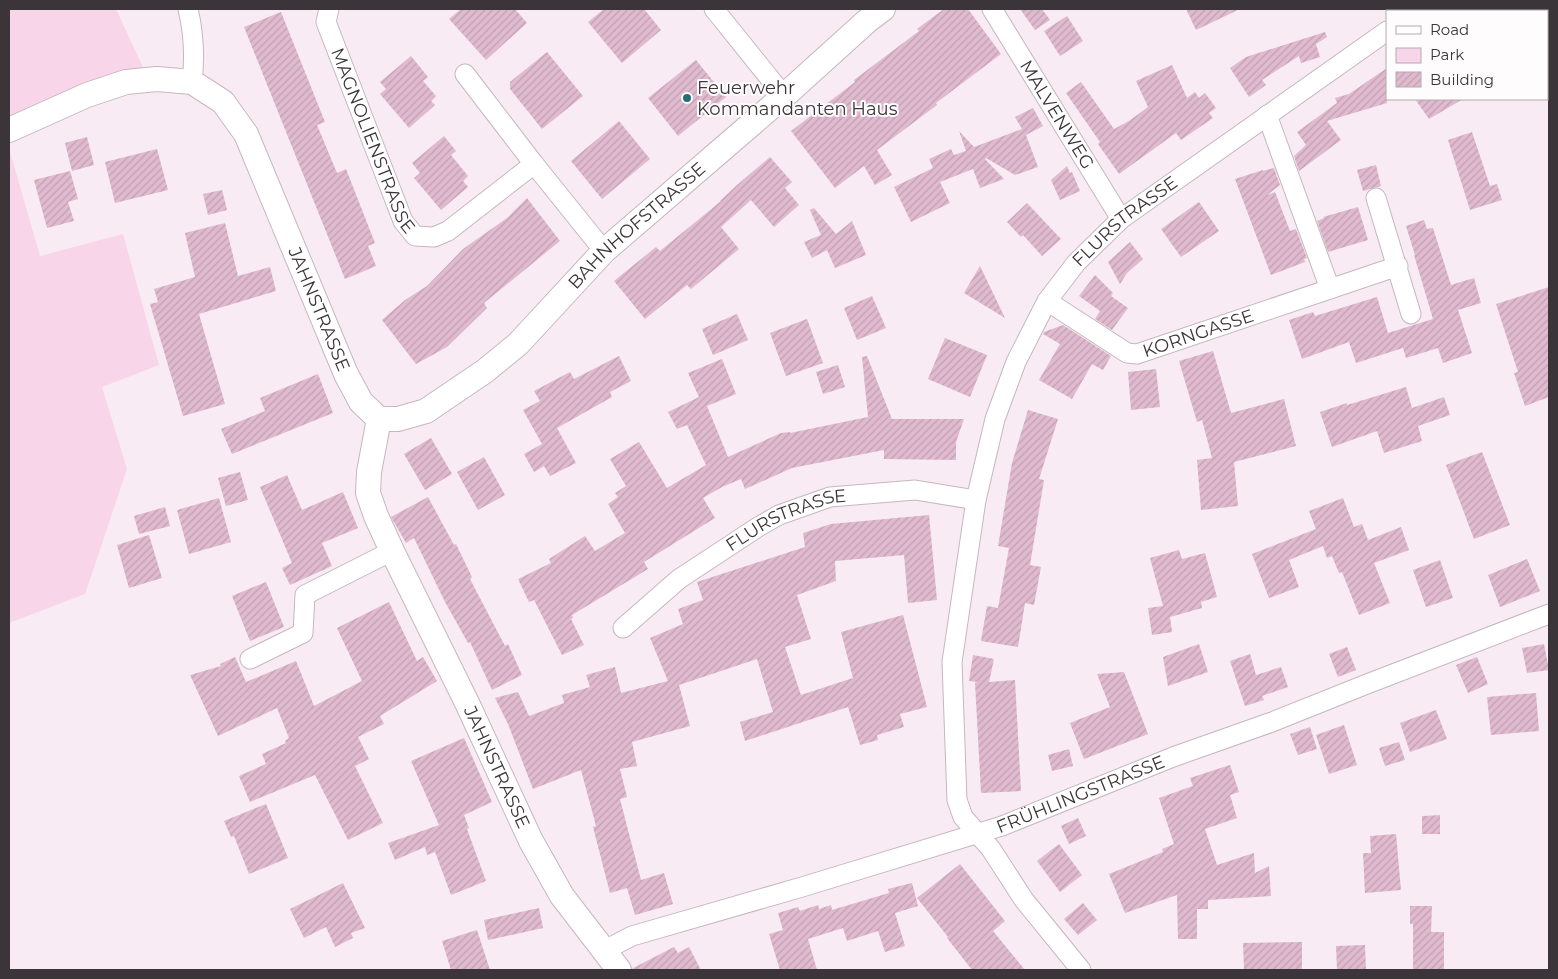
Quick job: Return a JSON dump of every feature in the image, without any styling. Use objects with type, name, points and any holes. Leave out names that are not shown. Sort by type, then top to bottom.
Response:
[{"type":"street","points":[[9,130],[87,95],[126,82],[158,79],[192,82],[195,56],[193,27],[188,9]]},
{"type":"street","points":[[714,9],[784,96]]},
{"type":"street","name":"BAHNHOFSTRASSE","points":[[379,419],[398,419],[426,411],[485,371],[518,344],[604,251],[784,96],[867,21],[884,9]]},
{"type":"street","name":"MALVENWEG","points":[[992,9],[1121,219]]},
{"type":"street","name":"MAGNOLIENSTRASSE","points":[[327,15],[403,221],[416,236],[434,237],[448,231],[534,164]]},
{"type":"street","name":"FLURSTRASSE","points":[[1082,970],[1024,900],[990,849],[962,817],[957,800],[952,662],[976,500],[995,419],[1016,362],[1047,301],[1076,263],[1121,219],[1386,32]]},
{"type":"street","points":[[465,74],[604,251]]},
{"type":"street","name":"JAHNSTRASSE","points":[[192,82],[223,102],[246,134],[346,374],[361,402],[379,419],[369,472],[368,494],[376,516],[468,705],[531,841],[562,896],[619,970]]},
{"type":"street","points":[[1266,115],[1330,289]]},
{"type":"street","points":[[1376,198],[1411,314]]},
{"type":"street","name":"KORNGASSE","points":[[1047,301],[1127,353],[1137,354],[1398,266]]},
{"type":"street","name":"FLURSTRASSE","points":[[623,628],[678,579],[779,515],[830,497],[915,490],[976,500]]},
{"type":"street","points":[[250,659],[303,633],[304,594],[392,551]]},
{"type":"street","name":"FRÜHLINGSTRASSE","points":[[605,950],[632,936],[1002,826],[1173,758],[1272,722],[1549,614]]},
{"type":"green space","points":[[9,9],[116,9],[147,76],[9,130]]},
{"type":"green space","points":[[9,148],[40,256],[123,234],[159,365],[102,387],[127,469],[85,594],[9,623]]},
{"type":"building","points":[[461,9],[515,9],[527,23],[486,60],[449,19]]},
{"type":"building","points":[[604,9],[644,9],[661,30],[622,63],[588,22]]},
{"type":"building","points":[[944,9],[968,9],[1001,54],[877,150],[892,175],[875,185],[864,166],[835,188],[791,131],[919,31],[917,29]]},
{"type":"building","points":[[1020,9],[1042,9],[1050,20],[1035,30]]},
{"type":"building","points":[[1186,9],[1240,9],[1196,30]]},
{"type":"building","points":[[281,12],[325,122],[317,125],[337,173],[346,169],[375,243],[368,246],[376,266],[345,279],[244,27]]},
{"type":"building","points":[[1067,16],[1083,41],[1060,56],[1044,31]]},
{"type":"building","points":[[1325,32],[1327,37],[1316,44],[1320,57],[1301,63],[1299,56],[1262,80],[1266,85],[1249,97],[1230,68],[1246,57]]},
{"type":"building","points":[[547,52],[583,96],[542,129],[510,89],[510,82]]},
{"type":"building","points":[[411,56],[428,77],[423,81],[436,96],[431,101],[435,105],[409,128],[380,94],[386,89],[380,82]]},
{"type":"building","name":"Feuerwehr Kommandanten Haus","points":[[696,60],[726,97],[678,136],[648,98]]},
{"type":"building","points":[[1172,65],[1187,98],[1195,92],[1199,98],[1205,93],[1216,108],[1209,113],[1213,118],[1181,140],[1176,133],[1119,174],[1098,144],[1100,142],[1066,93],[1081,82],[1114,129],[1148,107],[1136,81]]},
{"type":"building","points":[[1386,69],[1387,103],[1327,121],[1341,140],[1299,171],[1294,156],[1306,145],[1297,132],[1337,103],[1335,98],[1349,94]]},
{"type":"building","points":[[1416,100],[1461,100],[1429,119]]},
{"type":"building","points":[[1033,108],[1043,126],[1026,135],[1038,167],[1015,175],[986,158],[1004,179],[980,188],[973,169],[940,182],[950,203],[911,222],[894,187],[933,168],[929,159],[951,149],[954,155],[966,151],[959,131],[974,147],[1022,129],[1015,117]]},
{"type":"building","points":[[619,121],[650,159],[602,199],[571,161]]},
{"type":"building","points":[[1472,132],[1490,186],[1497,184],[1502,200],[1470,210],[1448,140]]},
{"type":"building","points":[[444,136],[456,151],[451,155],[468,176],[463,181],[468,187],[441,210],[414,178],[420,173],[412,163]]},
{"type":"building","points":[[87,137],[94,165],[72,171],[65,143]]},
{"type":"building","points":[[157,149],[168,190],[115,203],[105,162]]},
{"type":"building","points":[[770,157],[792,182],[785,188],[799,205],[774,227],[751,200],[721,227],[739,249],[691,289],[687,285],[645,319],[614,281],[656,247],[660,251],[721,201]]},
{"type":"building","points":[[1376,165],[1381,186],[1363,191],[1357,170]]},
{"type":"building","points":[[1067,166],[1070,173],[1072,172],[1080,191],[1060,200],[1051,180]]},
{"type":"building","points":[[1274,168],[1280,185],[1267,195],[1275,192],[1290,231],[1296,229],[1307,258],[1304,259],[1305,262],[1271,275],[1235,179]]},
{"type":"building","points":[[70,171],[78,199],[68,202],[74,221],[47,228],[34,180]]},
{"type":"building","points":[[222,190],[227,210],[208,215],[203,194]]},
{"type":"building","points":[[527,198],[560,241],[484,303],[487,308],[447,347],[416,364],[382,320],[405,300],[427,286],[463,249],[507,218]]},
{"type":"building","points":[[1199,202],[1219,231],[1181,257],[1161,229]]},
{"type":"building","points":[[1027,203],[1061,239],[1042,256],[1023,235],[1021,237],[1007,222]]},
{"type":"building","points":[[1358,207],[1368,240],[1328,252],[1317,221],[1323,217]]},
{"type":"building","points":[[814,208],[836,234],[852,221],[866,255],[835,268],[827,250],[812,258],[804,242],[821,235],[810,210]]},
{"type":"building","points":[[1424,220],[1427,229],[1433,228],[1451,285],[1474,278],[1481,303],[1458,310],[1472,353],[1443,363],[1438,348],[1406,358],[1403,348],[1356,363],[1349,342],[1302,359],[1289,320],[1313,312],[1315,316],[1377,297],[1388,333],[1433,319],[1406,226]]},
{"type":"building","points":[[225,223],[238,276],[270,267],[276,291],[199,314],[225,404],[183,416],[150,304],[158,302],[154,289],[195,277],[185,233]]},
{"type":"building","points":[[1130,242],[1143,259],[1127,273],[1120,284],[1108,262]]},
{"type":"building","points":[[980,266],[1005,318],[964,293]]},
{"type":"building","points":[[1095,275],[1113,293],[1111,296],[1128,308],[1112,330],[1095,319],[1100,311],[1079,296]]},
{"type":"building","points":[[1549,287],[1549,397],[1525,406],[1514,373],[1518,372],[1496,304]]},
{"type":"building","points":[[872,296],[886,328],[857,340],[844,308]]},
{"type":"building","points":[[737,314],[748,340],[713,355],[702,329]]},
{"type":"building","points":[[807,319],[823,363],[786,376],[770,333]]},
{"type":"building","points":[[1063,325],[1111,356],[1103,370],[1092,364],[1072,399],[1039,380],[1060,344],[1043,334]]},
{"type":"building","points":[[945,338],[987,355],[970,397],[928,379]]},
{"type":"building","points":[[1213,351],[1231,413],[1284,399],[1296,446],[1234,462],[1238,506],[1201,510],[1197,460],[1212,458],[1202,420],[1197,422],[1179,361]]},
{"type":"building","points":[[619,356],[631,381],[610,392],[612,397],[557,428],[576,463],[550,476],[544,466],[534,472],[524,454],[542,444],[523,410],[540,401],[534,391],[570,372],[574,379]]},
{"type":"building","points":[[867,356],[892,419],[964,419],[956,442],[956,460],[884,459],[884,450],[792,468],[745,489],[741,479],[722,487],[703,498],[715,518],[644,562],[648,569],[572,615],[573,618],[571,619],[584,645],[562,655],[534,600],[529,602],[518,579],[551,563],[549,559],[585,536],[595,551],[625,533],[608,504],[618,497],[615,493],[626,486],[610,459],[639,442],[667,488],[706,465],[687,425],[677,429],[668,412],[699,397],[688,373],[722,359],[736,394],[707,406],[728,457],[781,433],[790,433],[868,417],[862,357]]},
{"type":"building","points":[[838,365],[845,387],[823,394],[816,372]]},
{"type":"building","points":[[1156,369],[1160,407],[1131,410],[1128,372]]},
{"type":"building","points":[[318,374],[333,413],[232,454],[221,429],[265,411],[260,398]]},
{"type":"building","points":[[1406,387],[1412,408],[1444,397],[1450,415],[1418,426],[1422,441],[1384,453],[1377,431],[1332,447],[1320,412]]},
{"type":"building","points":[[1028,410],[1058,419],[1039,479],[1044,480],[1030,565],[1041,567],[1034,605],[1025,603],[1018,647],[981,641],[987,606],[998,608],[1009,548],[998,546],[1012,463]]},
{"type":"building","points":[[431,438],[452,474],[425,490],[404,454]]},
{"type":"building","points":[[1482,452],[1510,525],[1474,539],[1446,465]]},
{"type":"building","points":[[484,457],[505,495],[478,510],[457,472]]},
{"type":"building","points":[[240,472],[248,500],[226,506],[218,478]]},
{"type":"building","points":[[287,475],[302,510],[343,492],[358,528],[322,543],[332,566],[290,585],[282,568],[292,563],[260,487]]},
{"type":"building","points":[[428,497],[454,545],[456,544],[472,577],[470,579],[505,646],[508,644],[522,675],[492,690],[470,642],[468,643],[445,602],[414,538],[406,543],[391,517]]},
{"type":"building","points":[[219,498],[231,542],[189,554],[177,510]]},
{"type":"building","points":[[1343,498],[1354,527],[1362,524],[1368,540],[1401,527],[1409,550],[1374,563],[1390,603],[1359,615],[1342,572],[1339,573],[1332,556],[1327,558],[1323,546],[1289,560],[1299,587],[1269,598],[1252,554],[1316,529],[1309,511]]},
{"type":"building","points":[[165,507],[170,526],[139,534],[134,516]]},
{"type":"building","points":[[929,515],[937,600],[908,603],[904,555],[835,561],[836,581],[797,595],[811,639],[785,647],[801,695],[853,678],[841,632],[903,615],[927,707],[900,714],[904,727],[877,735],[878,740],[860,745],[848,707],[745,741],[740,722],[773,712],[757,659],[679,685],[690,726],[632,742],[637,766],[620,769],[627,797],[620,799],[641,880],[664,873],[673,904],[635,915],[627,888],[610,893],[593,827],[596,826],[581,770],[533,789],[508,724],[495,698],[518,692],[529,716],[564,703],[562,695],[590,687],[586,675],[615,667],[621,693],[668,681],[650,638],[683,624],[678,609],[703,600],[697,582],[805,547],[803,533],[831,524]]},
{"type":"building","points":[[149,535],[162,578],[129,588],[117,545]]},
{"type":"building","points":[[1179,550],[1182,559],[1205,553],[1217,597],[1201,602],[1202,608],[1170,617],[1172,632],[1152,635],[1148,608],[1163,606],[1150,558]]},
{"type":"building","points":[[1527,559],[1540,591],[1500,607],[1488,575]]},
{"type":"building","points":[[1440,560],[1453,598],[1426,607],[1413,570]]},
{"type":"building","points":[[266,582],[284,627],[250,641],[232,596]]},
{"type":"building","points":[[389,602],[417,661],[423,657],[437,681],[380,716],[384,724],[358,737],[369,759],[355,766],[383,823],[348,840],[315,775],[250,802],[239,776],[266,764],[262,754],[286,743],[285,741],[289,738],[277,708],[218,736],[190,675],[221,666],[220,664],[235,657],[246,682],[296,661],[314,706],[362,681],[337,628]]},
{"type":"building","points":[[1199,644],[1208,672],[1168,686],[1163,657]]},
{"type":"building","points":[[1544,644],[1549,670],[1527,673],[1522,648]]},
{"type":"building","points":[[1347,647],[1356,670],[1338,677],[1329,654]]},
{"type":"building","points":[[1250,654],[1256,675],[1281,667],[1288,687],[1262,696],[1264,700],[1245,706],[1230,661]]},
{"type":"building","points":[[973,655],[994,659],[989,682],[1015,680],[1021,791],[981,793],[975,683],[978,682],[969,681]]},
{"type":"building","points":[[1477,657],[1488,684],[1468,693],[1456,665]]},
{"type":"building","points":[[1124,672],[1148,734],[1084,759],[1070,723],[1110,707],[1097,674]]},
{"type":"building","points":[[1536,693],[1539,731],[1491,735],[1487,697]]},
{"type":"building","points":[[1436,710],[1447,739],[1410,752],[1400,723]]},
{"type":"building","points":[[1344,725],[1357,765],[1329,774],[1316,735]]},
{"type":"building","points":[[1310,727],[1317,749],[1298,755],[1290,734]]},
{"type":"building","points":[[464,738],[492,802],[464,815],[469,828],[467,829],[486,881],[451,895],[435,852],[427,855],[425,847],[395,860],[388,843],[439,825],[411,761]]},
{"type":"building","points":[[1399,742],[1405,760],[1385,766],[1379,748]]},
{"type":"building","points":[[1069,749],[1073,766],[1052,771],[1048,755]]},
{"type":"building","points":[[1230,765],[1239,792],[1230,795],[1237,818],[1205,829],[1217,865],[1254,853],[1255,873],[1269,866],[1271,896],[1208,900],[1208,909],[1197,909],[1197,939],[1178,939],[1177,895],[1125,913],[1109,874],[1163,852],[1162,849],[1174,844],[1159,798],[1193,786],[1190,778]]},
{"type":"building","points":[[266,804],[288,858],[249,874],[234,836],[231,837],[224,821]]},
{"type":"building","points":[[1440,815],[1440,834],[1422,834],[1422,816]]},
{"type":"building","points":[[1078,818],[1086,836],[1069,844],[1061,826]]},
{"type":"building","points":[[1396,834],[1401,890],[1365,893],[1363,853],[1371,853],[1370,836]]},
{"type":"building","points":[[1059,844],[1082,875],[1060,892],[1037,861]]},
{"type":"building","points":[[960,864],[1005,921],[993,931],[1025,970],[972,970],[917,898]]},
{"type":"building","points":[[343,883],[365,928],[351,933],[353,938],[335,947],[326,927],[304,938],[290,909]]},
{"type":"building","points":[[912,883],[918,906],[895,913],[905,946],[885,952],[878,931],[847,941],[843,928],[808,939],[817,970],[780,970],[769,934],[783,930],[778,913],[798,907],[800,911],[818,905],[819,909],[831,905],[832,910],[889,893],[888,889]]},
{"type":"building","points":[[1083,903],[1097,920],[1078,935],[1064,919]]},
{"type":"building","points":[[1410,906],[1432,906],[1431,932],[1444,932],[1444,970],[1413,970],[1413,924],[1410,924]]},
{"type":"building","points":[[539,908],[543,928],[488,940],[484,920]]},
{"type":"building","points":[[477,930],[490,970],[451,970],[442,941]]},
{"type":"building","points":[[1302,942],[1302,970],[1244,970],[1243,943]]},
{"type":"building","points":[[1365,945],[1366,970],[1337,970],[1336,946]]},
{"type":"building","points":[[674,947],[678,953],[689,947],[701,970],[632,970],[633,968]]},
{"type":"place","name":"Feuerwehr Kommandanten Haus","points":[[687,98]]}]
